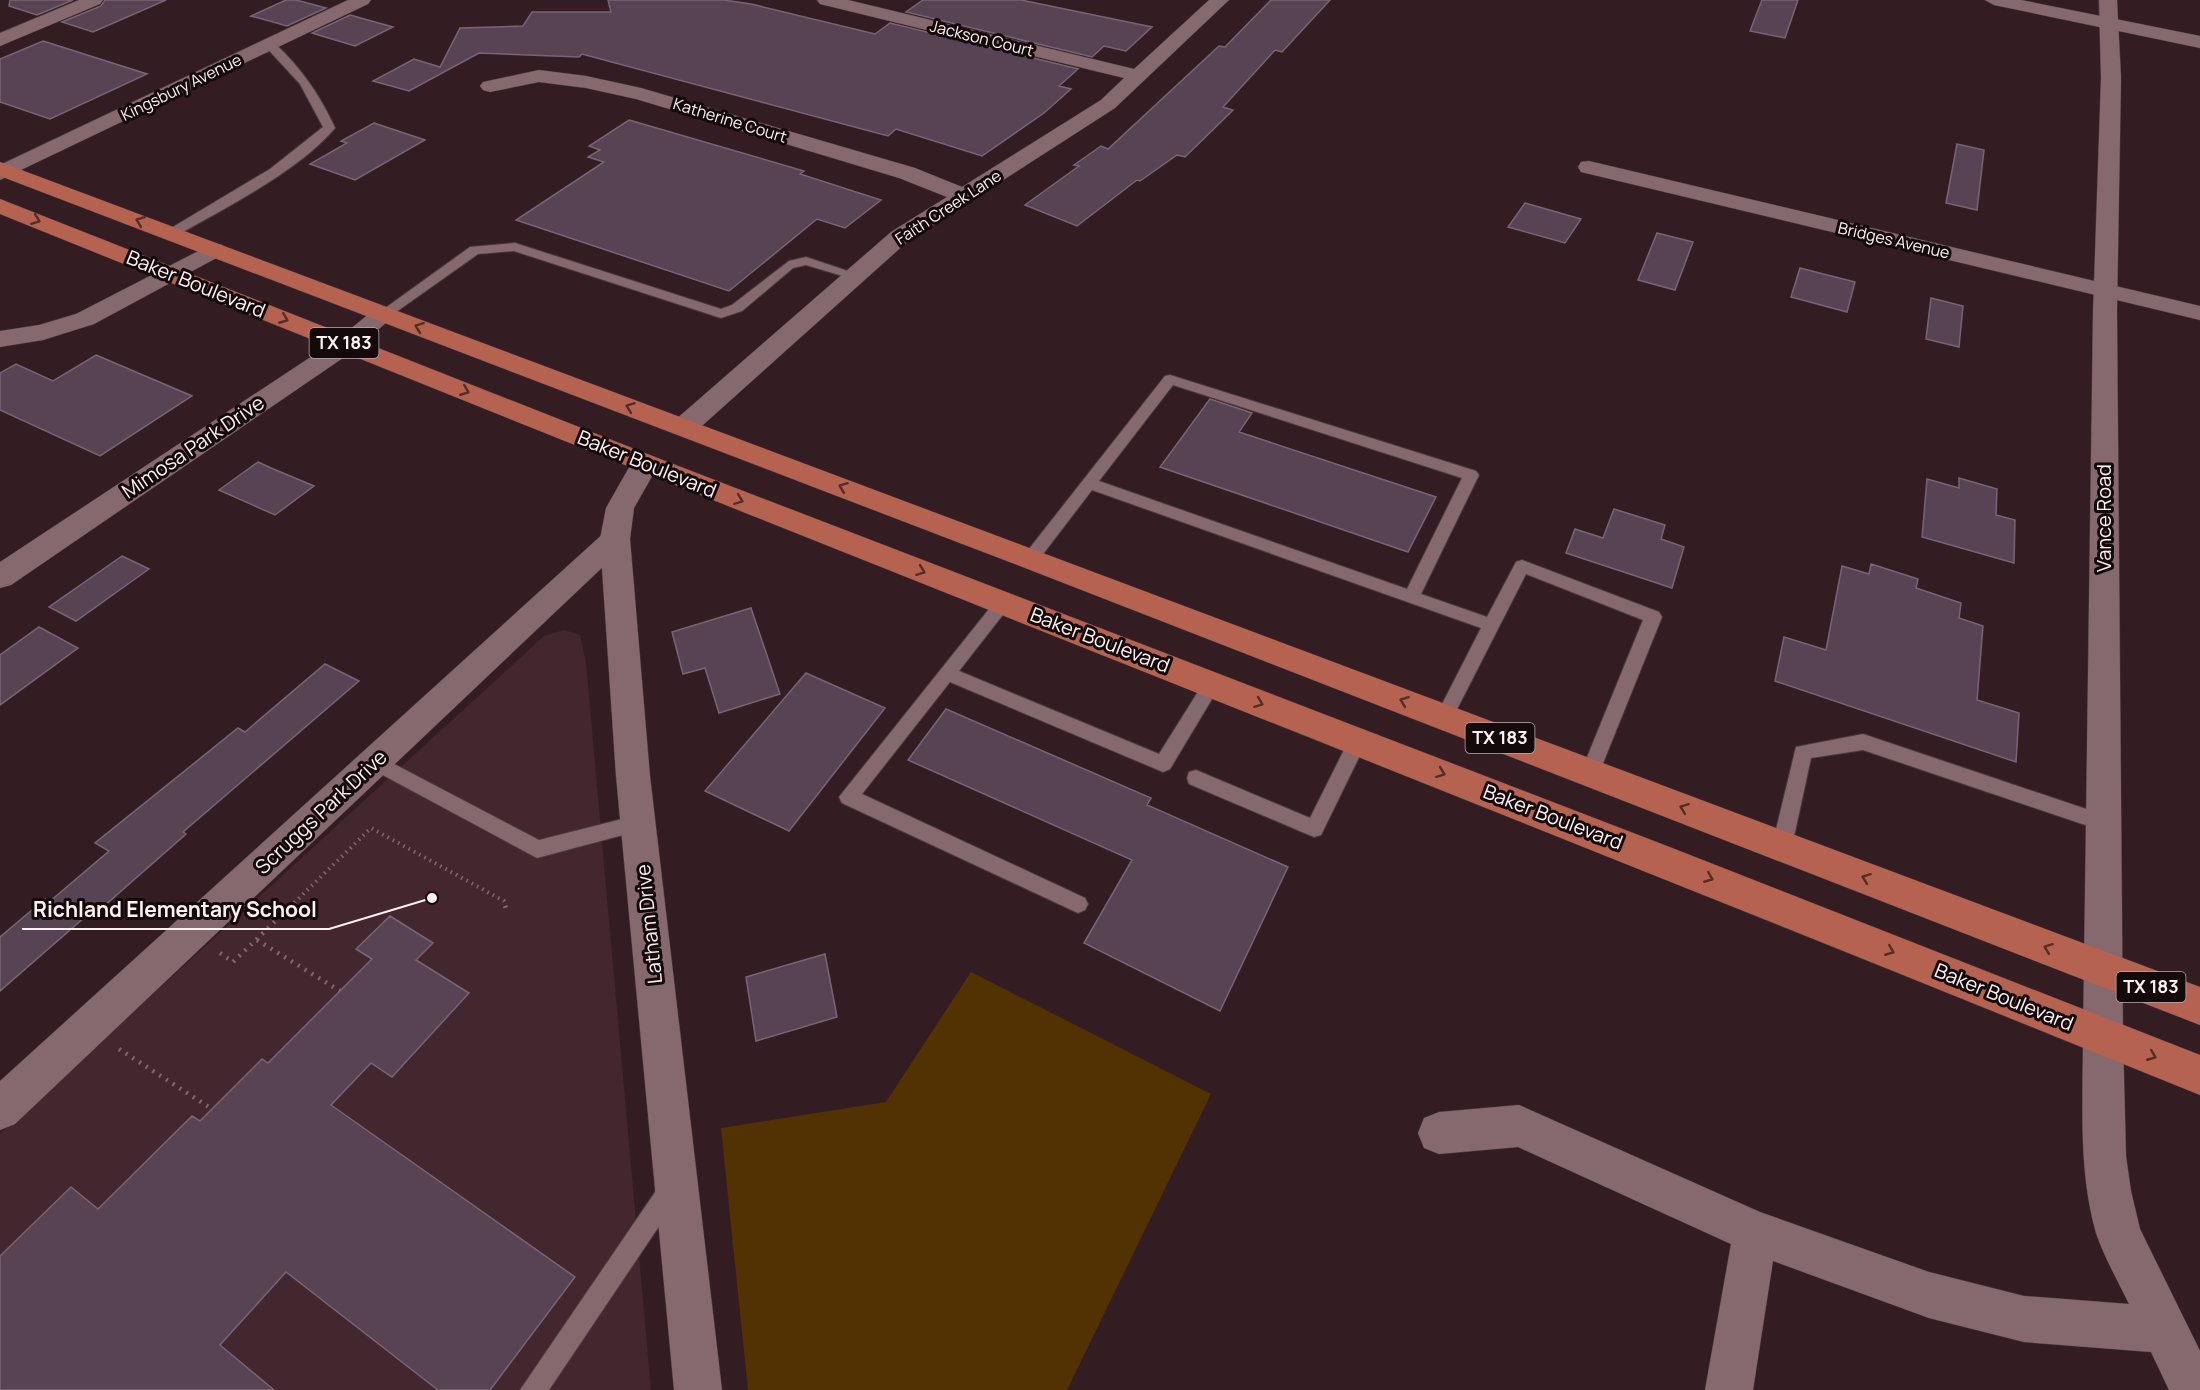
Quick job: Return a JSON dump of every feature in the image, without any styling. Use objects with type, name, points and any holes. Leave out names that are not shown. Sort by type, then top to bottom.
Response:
[{"type":"main road","name":"Baker Boulevard","points":[[2,171],[172,233],[1031,558],[2200,1006]]},
{"type":"main road","name":"Baker Boulevard","points":[[0,206],[645,464],[1358,741],[2200,1075]]},
{"type":"main road","points":[[645,464],[684,427]]},
{"type":"street","points":[[0,40],[94,0]]},
{"type":"street","name":"Kingsbury Avenue","points":[[2,171],[362,0]]},
{"type":"street","name":"Jackson Court","points":[[826,0],[1138,76]]},
{"type":"street","name":"Faith Creek Lane","points":[[684,427],[899,237],[1108,104],[1220,0]]},
{"type":"street","points":[[1994,0],[2109,13],[2200,42]]},
{"type":"street","name":"Vance Road","points":[[2109,13],[2113,91],[2109,130],[2106,290],[2103,823],[2105,1156],[2109,1191],[2119,1234],[2194,1390]]},
{"type":"street","name":"Katherine Court","points":[[490,86],[539,76],[586,82],[641,94],[907,173],[964,196]]},
{"type":"street","name":"Bridges Avenue","points":[[1589,167],[2200,313]]},
{"type":"street","points":[[0,339],[43,332],[85,319],[214,250]]},
{"type":"street","name":"Mimosa Park Drive","points":[[0,577],[347,344],[384,314]]},
{"type":"street","name":"Latham Drive","points":[[645,464],[620,508],[615,539],[638,823],[674,1184],[698,1390]]},
{"type":"street","name":"Scruggs Park Drive","points":[[0,1109],[615,539]]},
{"type":"street","points":[[1439,1133],[1519,1126],[1755,1232],[1929,1295],[2024,1319],[2166,1330]]},
{"type":"street","points":[[1729,1390],[1755,1232]]},
{"type":"lane","points":[[172,233],[230,200],[316,140],[329,128],[315,98],[292,67],[269,44]]},
{"type":"lane","points":[[384,314],[475,250],[492,247],[515,247],[721,314],[737,308],[789,264],[806,261],[856,276]]},
{"type":"lane","points":[[1031,558],[1170,379],[1471,475],[1411,597]]},
{"type":"lane","points":[[1089,483],[1491,625]]},
{"type":"lane","points":[[1445,716],[1522,566],[1653,617],[1590,772]]},
{"type":"lane","points":[[1003,603],[849,797],[1078,904]]},
{"type":"lane","points":[[947,673],[1163,764],[1212,684]]},
{"type":"lane","points":[[1196,778],[1314,829],[1358,741]]},
{"type":"lane","points":[[1782,846],[1803,752],[1863,742],[2103,823]]},
{"type":"lane","points":[[375,762],[537,849],[638,823]]},
{"type":"lane","points":[[533,1390],[674,1184]]},
{"type":"path","points":[[190,934],[233,962],[371,828],[504,901],[507,912]]},
{"type":"path","points":[[256,940],[340,991]]},
{"type":"path","points":[[88,1028],[212,1109]]},
{"type":"shaded area","points":[[564,630],[580,635],[586,663],[651,1390],[0,1390],[0,1134],[544,636]]},
{"type":"shaded area","points":[[971,972],[1211,1094],[1067,1390],[748,1390],[721,1128],[886,1102]]},
{"type":"building","points":[[10,0],[73,0],[37,15],[9,6]]},
{"type":"building","points":[[105,0],[166,0],[93,32],[62,22],[101,6]]},
{"type":"building","points":[[286,0],[296,0],[326,8],[287,26],[251,16]]},
{"type":"building","points":[[608,0],[724,0],[751,4],[875,34],[890,23],[1078,69],[1059,86],[1071,89],[1044,113],[982,156],[896,129],[888,136],[582,54],[579,57],[479,53],[409,91],[373,81],[414,59],[440,67],[460,28],[523,26],[532,12],[611,12]]},
{"type":"building","points":[[923,0],[1021,0],[1152,27],[1126,51],[1104,46],[1092,57],[906,12]]},
{"type":"building","points":[[1271,0],[1330,0],[1282,52],[1275,50],[1223,107],[1233,110],[1185,157],[1177,155],[1140,181],[1137,180],[1077,226],[1025,205],[1079,166],[1074,165],[1101,146],[1108,149],[1219,46],[1225,47]]},
{"type":"building","points":[[1762,0],[1798,0],[1785,38],[1750,31]]},
{"type":"building","points":[[350,15],[393,27],[355,46],[312,33]]},
{"type":"building","points":[[43,41],[147,74],[50,119],[0,102],[0,59]]},
{"type":"building","points":[[629,120],[804,171],[800,174],[881,200],[845,228],[817,219],[729,291],[516,220],[604,162],[588,157],[600,150],[589,146]]},
{"type":"building","points":[[374,123],[425,140],[355,180],[310,164],[347,143],[341,141]]},
{"type":"building","points":[[1957,144],[1984,150],[1977,210],[1946,203]]},
{"type":"building","points":[[1525,203],[1581,219],[1565,243],[1508,227]]},
{"type":"building","points":[[1657,233],[1693,242],[1675,290],[1638,280]]},
{"type":"building","points":[[1800,268],[1855,282],[1847,312],[1791,297]]},
{"type":"building","points":[[1931,298],[1963,306],[1959,347],[1926,339]]},
{"type":"building","points":[[96,355],[192,396],[100,456],[0,410],[0,373],[16,364],[53,381]]},
{"type":"building","points":[[1210,399],[1252,413],[1239,432],[1436,497],[1408,552],[1160,467]]},
{"type":"building","points":[[258,462],[314,486],[275,515],[219,490]]},
{"type":"building","points":[[1959,478],[1997,489],[1996,515],[2015,520],[2014,563],[1922,537],[1927,479],[1959,488]]},
{"type":"building","points":[[1614,509],[1665,525],[1661,539],[1684,547],[1672,588],[1566,553],[1575,529],[1603,538]]},
{"type":"building","points":[[122,556],[149,569],[76,621],[49,607]]},
{"type":"building","points":[[1871,564],[1918,579],[1916,588],[1961,603],[1959,618],[1983,626],[1977,700],[2019,713],[2016,762],[1775,681],[1784,637],[1826,650],[1842,566],[1869,574]]},
{"type":"building","points":[[751,608],[780,694],[719,713],[705,668],[683,674],[672,632]]},
{"type":"building","points":[[39,627],[78,648],[0,705],[0,655]]},
{"type":"building","points":[[325,664],[359,681],[183,832],[186,834],[104,906],[100,904],[0,991],[0,937],[45,899],[49,902],[109,851],[95,843],[238,728],[245,732]]},
{"type":"building","points":[[806,673],[885,708],[789,831],[705,791]]},
{"type":"building","points":[[946,709],[1151,798],[1147,805],[1288,867],[1220,1011],[1084,943],[1132,860],[908,760]]},
{"type":"building","points":[[390,916],[433,943],[416,960],[469,993],[392,1077],[371,1063],[331,1105],[575,1277],[490,1390],[438,1390],[286,1272],[220,1345],[274,1390],[0,1390],[0,1256],[71,1187],[98,1209],[192,1116],[200,1121],[262,1059],[268,1063],[372,959],[356,949]]},
{"type":"building","points":[[825,954],[837,1017],[756,1041],[746,977]]},
{"type":"place","name":"Richland Elementary School","points":[[432,898]]}]
